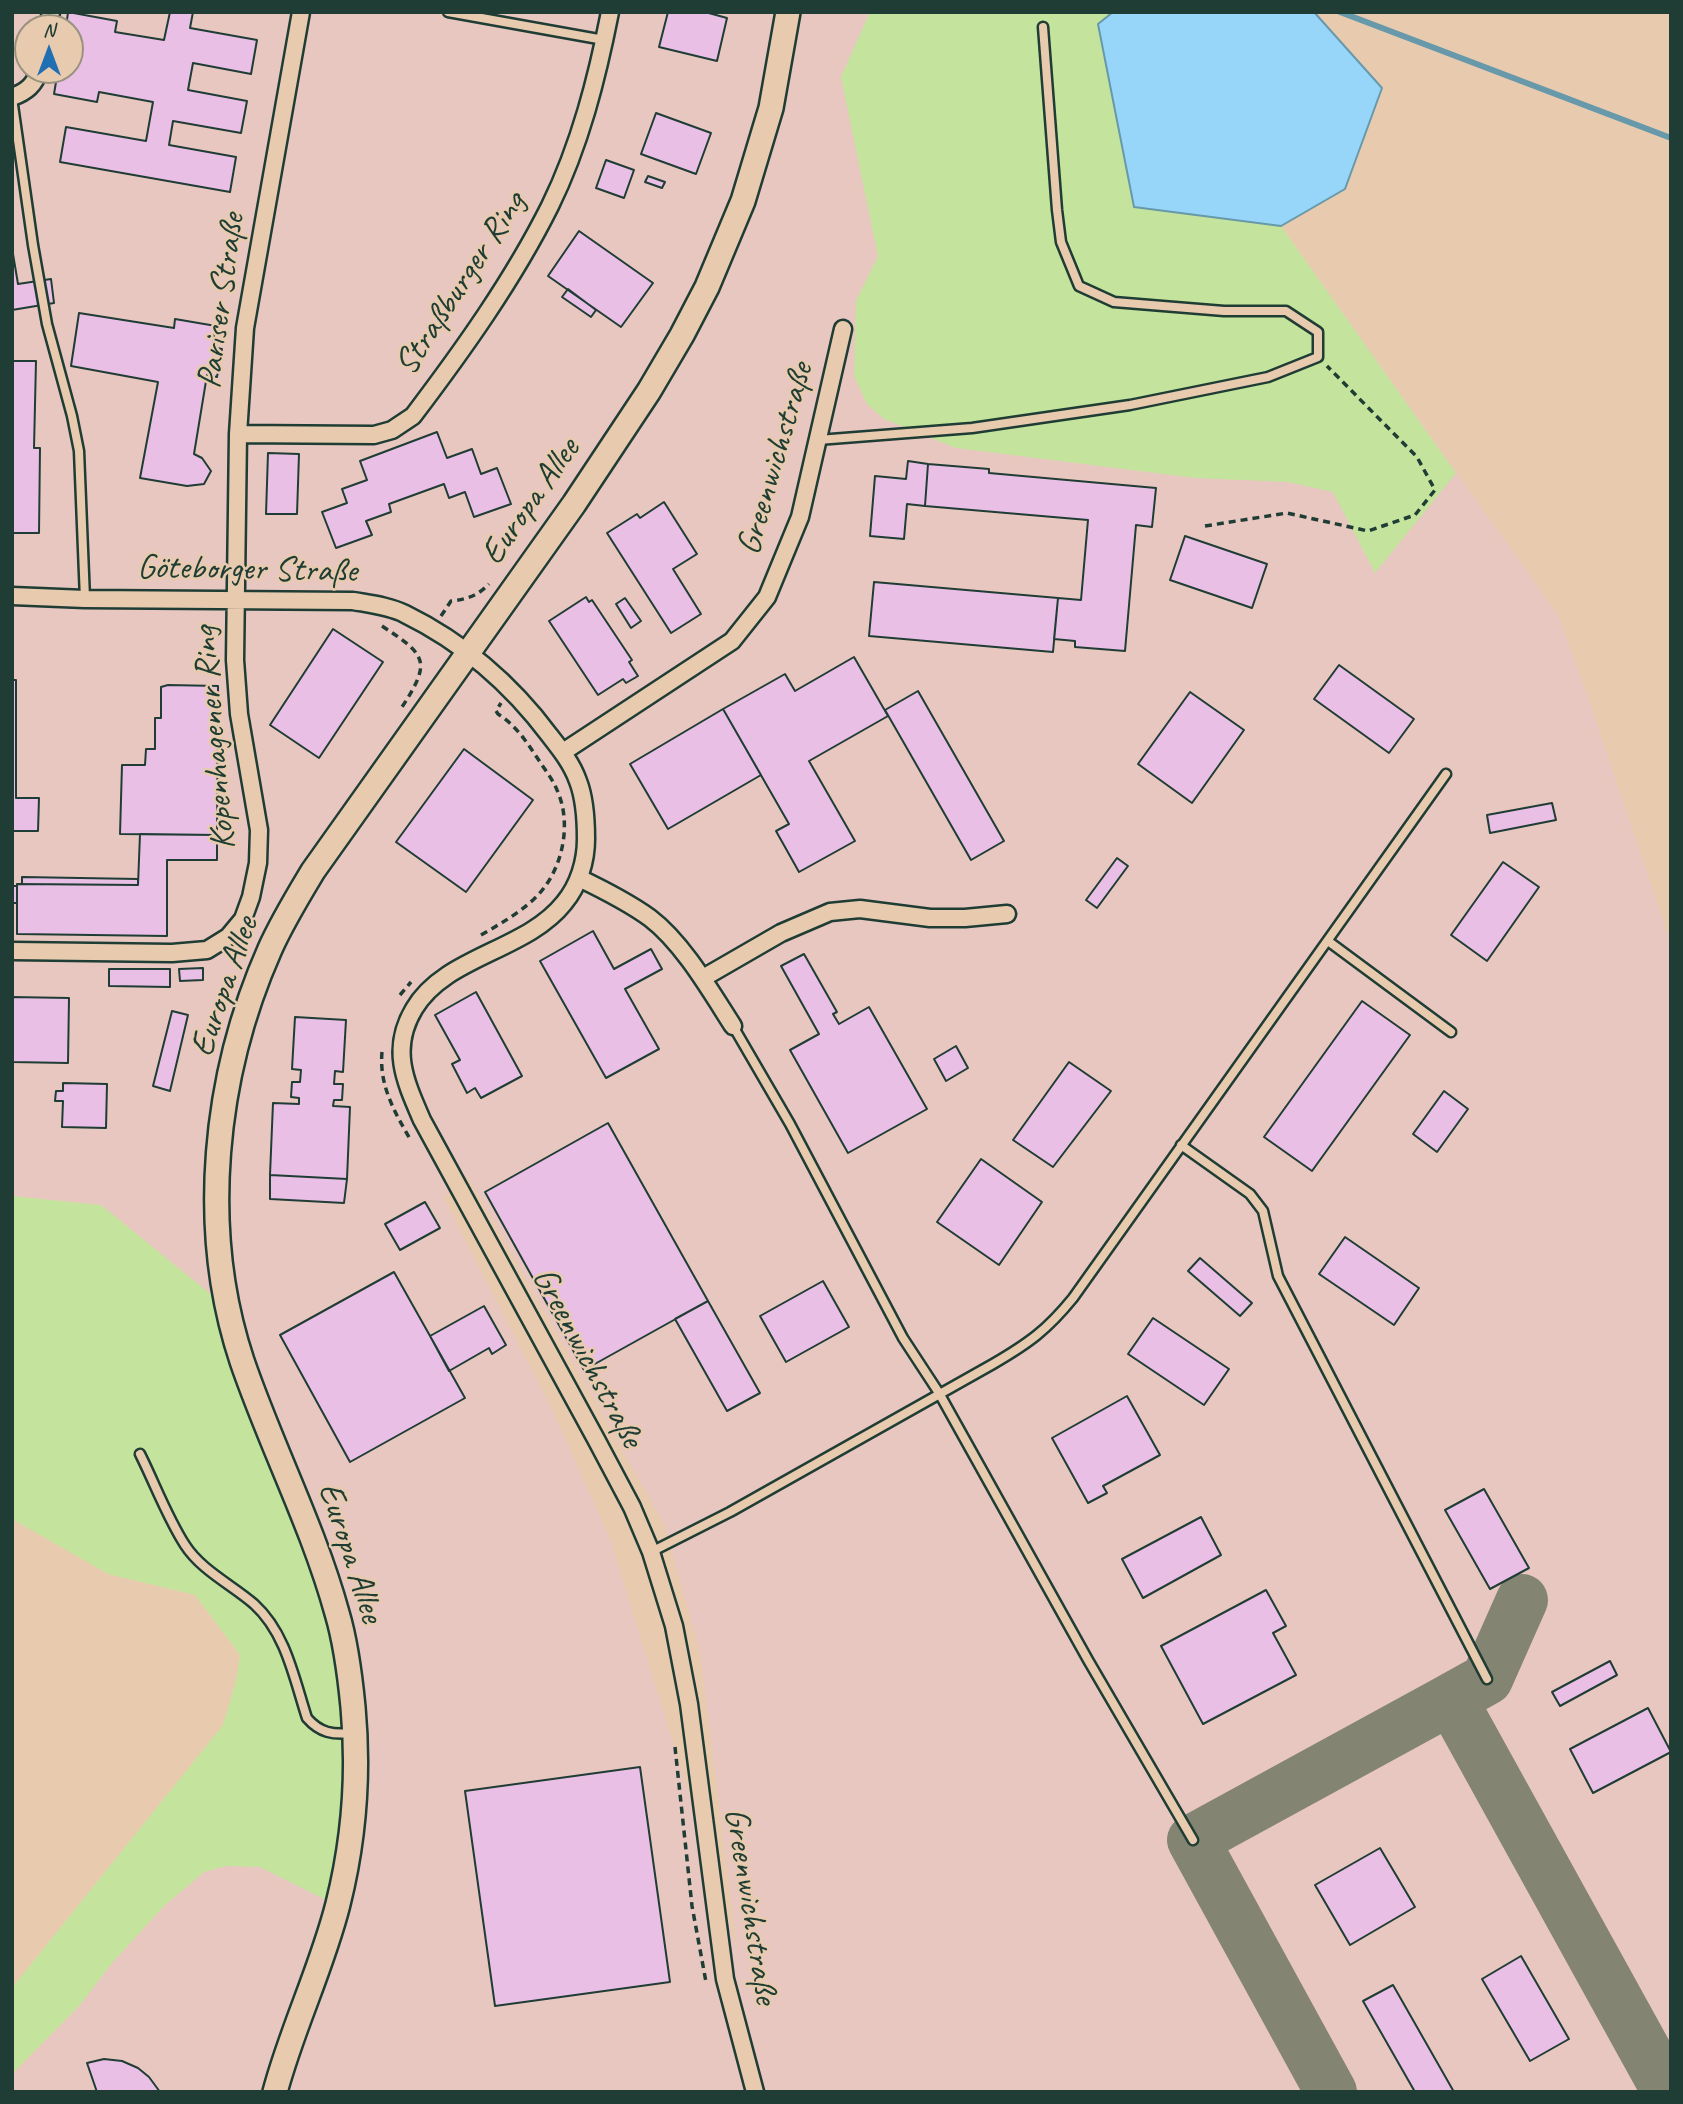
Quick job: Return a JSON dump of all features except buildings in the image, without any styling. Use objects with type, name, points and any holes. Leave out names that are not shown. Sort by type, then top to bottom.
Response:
[{"type":"main road","name":"Europa Allee","points":[[275,2092],[289,2041],[338,1906],[347,1861],[355,1792],[355,1733],[348,1668],[338,1615],[320,1557],[242,1360],[229,1309],[220,1256],[217,1209],[222,1115],[238,1039],[252,994],[288,912],[313,871],[574,504],[649,391],[707,287],[743,201],[755,163],[771,108],[788,12]]},
{"type":"street","name":"Pariser Straße","points":[[236,600],[238,434],[245,328],[301,12]]},
{"type":"street","name":"Straßburger Ring","points":[[238,434],[374,435],[392,430],[412,416],[514,272],[551,204],[584,120],[610,12]]},
{"type":"street","points":[[12,97],[26,92],[31,84]]},
{"type":"street","name":"Greenwichstraße","points":[[563,752],[732,641],[767,597],[800,517],[843,329]]},
{"type":"street","name":"Göteborger Straße","points":[[12,596],[365,603],[402,613],[467,653]]},
{"type":"street","name":"Kopenhagener Ring","points":[[12,951],[172,953],[207,950],[228,937],[243,919],[258,863],[259,830],[239,713],[235,660],[236,600]]},
{"type":"street","name":"Greenwichstraße","points":[[467,653],[511,688],[563,752],[579,781],[586,845],[579,877],[564,904],[528,933],[460,968],[432,987],[415,1007],[402,1032],[401,1058],[406,1083],[422,1120],[632,1507],[651,1552],[674,1626],[687,1691],[724,1979],[755,2092]]},
{"type":"street","points":[[579,877],[652,920],[703,978],[733,1026]]},
{"type":"street","points":[[703,978],[781,933],[830,912],[860,909],[930,918],[1007,914]]},
{"type":"lane","points":[[448,12],[604,40]]},
{"type":"lane","points":[[818,440],[972,428],[1130,405],[1268,377],[1318,357],[1318,332],[1286,311],[1224,311],[1114,302],[1079,286],[1061,242],[1043,27]]},
{"type":"lane","points":[[12,97],[47,324],[79,452],[85,599]]},
{"type":"lane","points":[[651,1552],[730,1512],[1028,1344],[1050,1325],[1073,1298],[1446,774]]},
{"type":"lane","points":[[1328,941],[1451,1032]]},
{"type":"lane","points":[[733,1026],[790,1124],[903,1338],[939,1393],[1088,1660],[1193,1840]]},
{"type":"lane","points":[[1181,1145],[1250,1194],[1263,1212],[1278,1276],[1487,1679]]},
{"type":"lane","points":[[140,1454],[185,1544],[196,1558],[270,1620],[282,1642],[307,1718],[315,1727],[328,1733],[355,1733]]},
{"type":"path","points":[[1205,526],[1287,513],[1368,531],[1415,515],[1435,490],[1417,457],[1318,357]]},
{"type":"path","points":[[419,656],[446,605],[451,601],[468,600],[476,596],[496,574]]},
{"type":"path","points":[[380,624],[407,643],[419,656],[422,669],[396,716]]},
{"type":"shaded area","points":[[12,12],[1055,12],[1043,284],[1281,226],[1558,615],[1671,944],[1671,2092],[12,2092],[12,2075],[79,2006],[113,1962],[163,1907],[204,1872],[226,1866],[260,1867],[337,1905],[101,1205],[12,1196]],"holes":[[[468,1176],[664,1524],[700,1652],[738,1952],[610,1539],[552,1409],[443,1197]]]},
{"type":"green space","points":[[870,12],[1113,12],[1098,24],[1134,207],[1281,226],[1456,473],[1375,573],[1333,492],[1288,482],[1195,478],[956,448],[884,419],[867,404],[854,376],[856,301],[878,256],[841,77]]},
{"type":"green space","points":[[12,1196],[101,1205],[229,1309],[320,1557],[353,1709],[338,1906],[260,1867],[226,1866],[204,1872],[163,1907],[113,1962],[79,2006],[12,2074],[12,1988],[223,1725],[236,1681],[240,1655],[195,1595],[108,1574],[12,1519]]},
{"type":"water","points":[[1113,12],[1314,12],[1382,88],[1345,189],[1281,226],[1134,207],[1098,24]]},
{"type":"waterway","points":[[1340,12],[1671,138]]},
{"type":"taxiway","points":[[1522,1600],[1487,1679],[1451,1699],[1668,2092]]},
{"type":"taxiway","points":[[1331,2092],[1193,1840],[1451,1699]]}]
